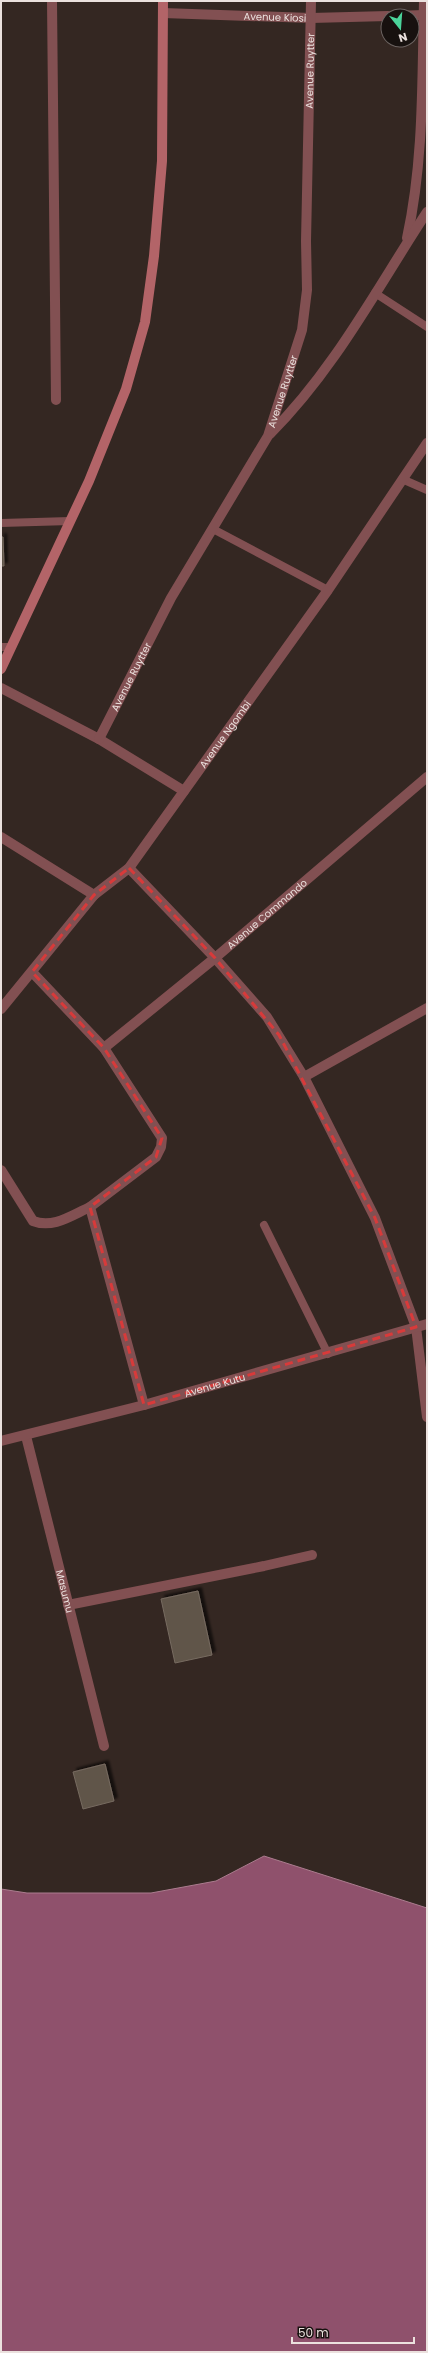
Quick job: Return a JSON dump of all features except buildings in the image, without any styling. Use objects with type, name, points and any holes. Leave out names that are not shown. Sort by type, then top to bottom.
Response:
[{"type":"main road","points":[[1,669],[6,647],[70,521],[126,389],[145,322],[154,256],[162,161],[163,1]]},
{"type":"street","points":[[52,1],[56,400]]},
{"type":"street","name":"Avenue Ruytter","points":[[99,739],[171,598],[268,436],[302,330],[307,290],[306,233],[311,1]]},
{"type":"street","points":[[406,243],[416,200],[424,66],[424,1]]},
{"type":"street","name":"Avenue Kiosi","points":[[162,13],[311,18],[380,16]]},
{"type":"street","points":[[420,15],[424,15]]},
{"type":"street","points":[[268,436],[306,395],[326,369],[427,212]]},
{"type":"street","name":"Avenue Ngombi","points":[[1,1008],[94,895],[129,868],[328,590],[427,443]]},
{"type":"street","points":[[1,688],[99,739],[184,791]]},
{"type":"street","name":"Avenue Commando","points":[[104,1048],[215,958],[427,777]]},
{"type":"street","points":[[1,837],[94,895]]},
{"type":"street","points":[[129,868],[215,958],[267,1017],[304,1077],[375,1218],[416,1327],[427,1417]]},
{"type":"street","points":[[1,1170],[33,1221],[42,1225],[56,1223],[90,1207],[146,1166],[156,1157],[161,1147],[162,1138],[158,1129],[104,1048],[32,972]]},
{"type":"street","points":[[304,1077],[427,1008]]},
{"type":"street","points":[[90,1207],[144,1405]]},
{"type":"street","name":"Avenue Kutu","points":[[1,1441],[26,1436],[144,1405],[328,1354],[427,1324]]},
{"type":"street","name":"Masumu","points":[[26,1436],[104,1746]]},
{"type":"street","points":[[68,1605],[312,1555]]},
{"type":"lane","points":[[375,293],[427,327]]},
{"type":"lane","points":[[402,479],[427,490]]},
{"type":"lane","points":[[1,523],[70,521]]},
{"type":"lane","points":[[213,529],[328,590]]},
{"type":"lane","points":[[264,1225],[328,1354]]},
{"type":"highlighted area","points":[[129,868],[215,958],[279,1035],[375,1218],[416,1327],[144,1405],[90,1207],[156,1157],[162,1138],[104,1048],[32,972],[94,895]]},
{"type":"shaded area","points":[[264,1856],[427,1908],[427,2352],[1,2352],[1,1889],[27,1893],[151,1893],[216,1881]]}]
